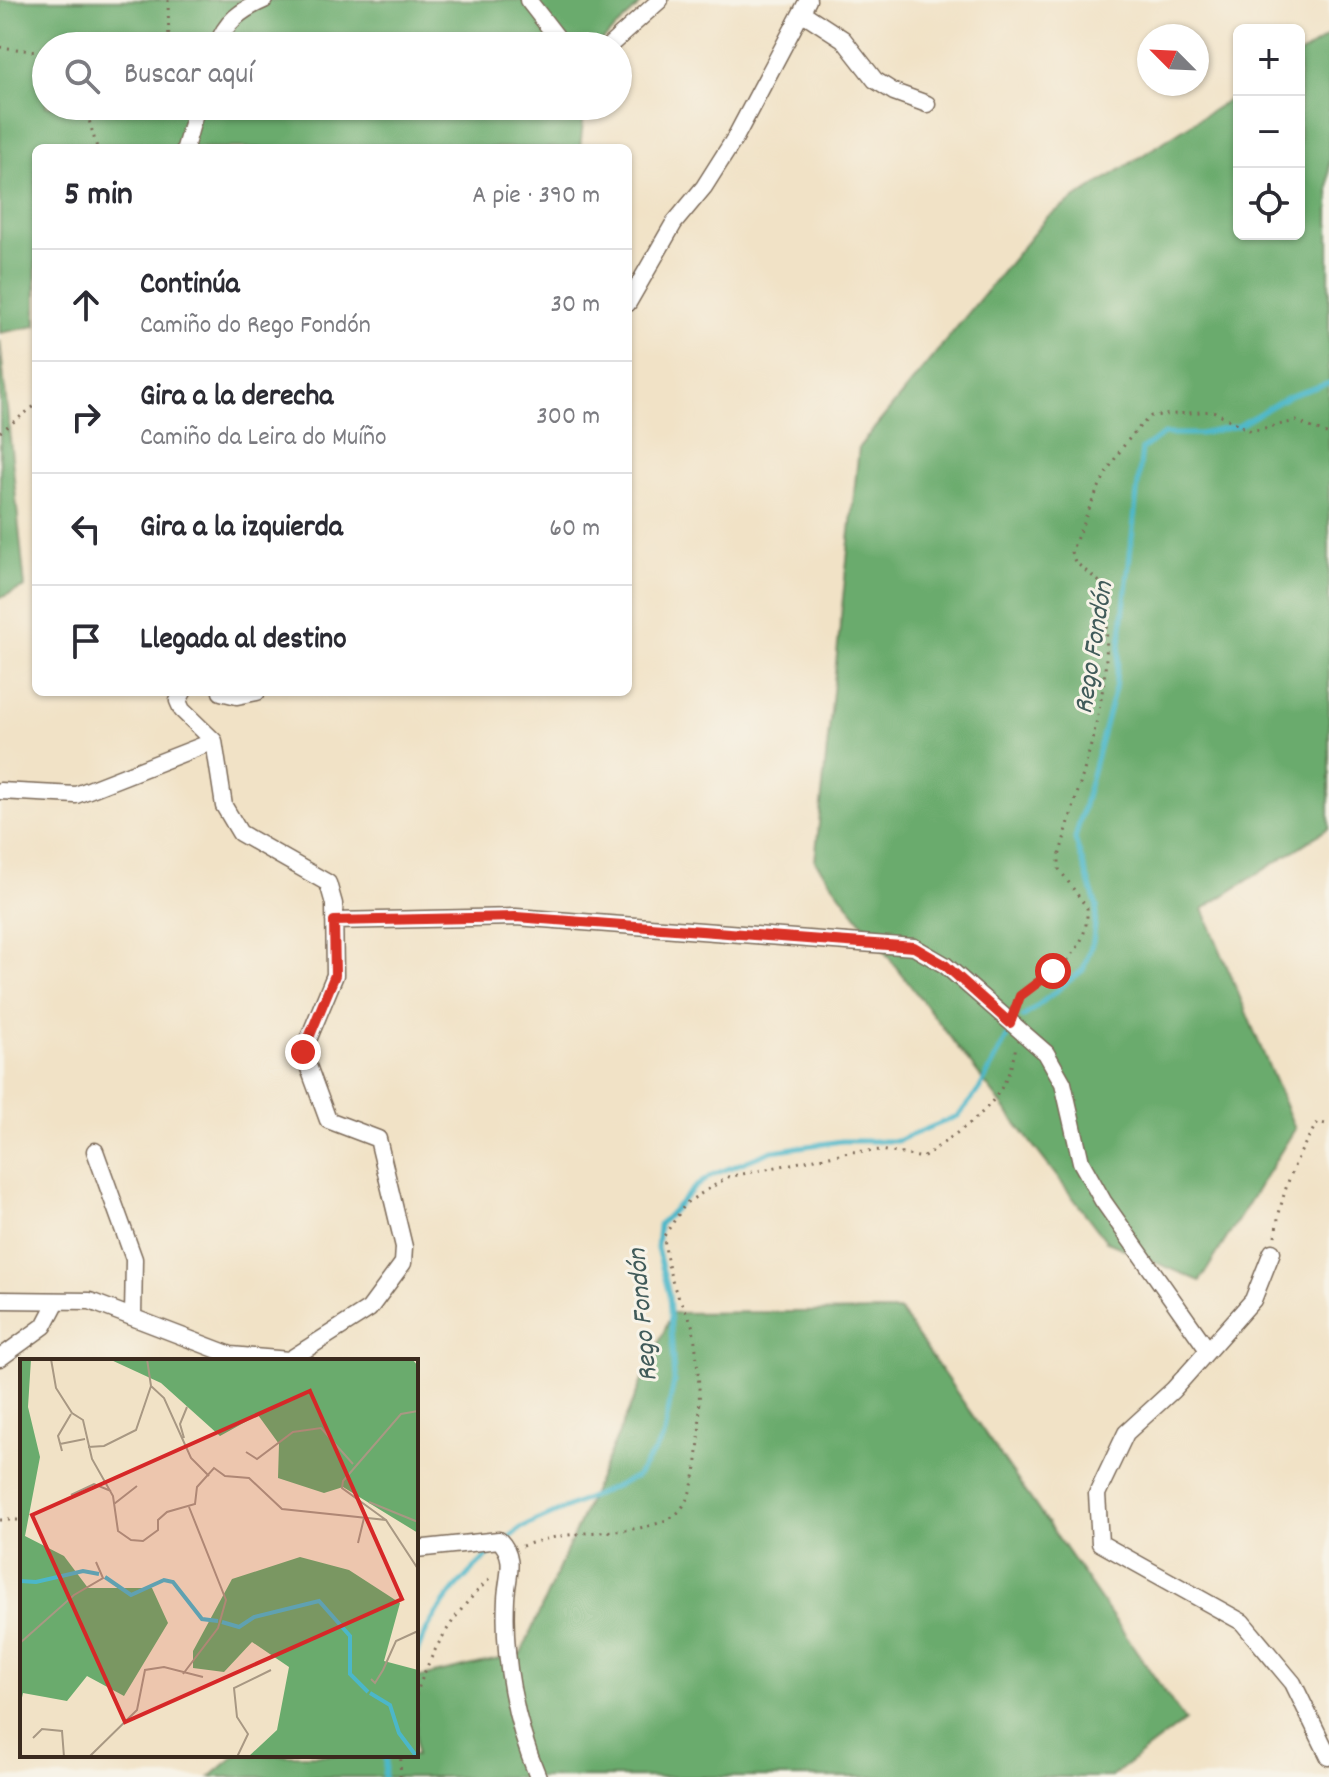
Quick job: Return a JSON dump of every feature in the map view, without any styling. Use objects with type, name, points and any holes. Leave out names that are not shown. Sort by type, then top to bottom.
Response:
[{"type":"street","points":[[222,32],[245,8],[264,0]]},
{"type":"street","points":[[528,0],[553,32]]},
{"type":"street","points":[[625,32],[660,0]]},
{"type":"street","points":[[632,296],[674,223],[704,187],[735,138],[806,6],[843,39],[875,80],[894,92],[927,104]]},
{"type":"street","points":[[186,144],[193,120]]},
{"type":"street","points":[[181,696],[178,701],[182,710],[214,741],[224,806],[240,833],[328,883],[334,921],[335,975],[303,1052],[328,1120],[378,1139],[404,1247],[403,1263],[369,1309],[291,1359]]},
{"type":"street","points":[[0,791],[76,795],[214,741]]},
{"type":"street","points":[[334,921],[516,917],[914,947],[945,965],[1046,1053],[1063,1083],[1081,1162],[1103,1201],[1208,1350]]},
{"type":"street","points":[[95,1151],[134,1259],[133,1317]]},
{"type":"street","points":[[1272,1252],[1253,1300],[1173,1390],[1126,1433],[1097,1494],[1100,1543],[1242,1622],[1293,1683],[1329,1757]]},
{"type":"street","points":[[0,1300],[90,1301],[231,1355],[277,1359]]},
{"type":"street","points":[[0,1358],[44,1326],[57,1301]]},
{"type":"street","points":[[418,1549],[499,1540],[510,1555],[505,1600],[510,1675],[524,1745],[538,1777]]},
{"type":"path","points":[[168,0],[169,32]]},
{"type":"path","points":[[0,47],[32,51]]},
{"type":"path","points":[[89,120],[96,144]]},
{"type":"path","points":[[0,432],[32,408]]},
{"type":"path","points":[[418,1689],[430,1654],[469,1597],[510,1555],[576,1534],[645,1528],[673,1517],[684,1507],[699,1459],[693,1325],[667,1264],[664,1236],[686,1203],[728,1177],[815,1157],[881,1150],[923,1158],[989,1109],[1004,1086],[1020,996],[1077,951],[1085,932],[1087,908],[1059,869],[1059,857],[1106,683],[1108,641],[1101,583],[1075,562],[1071,552],[1109,463],[1119,448],[1151,416],[1213,411],[1251,431],[1296,421],[1329,435]]},
{"type":"path","points":[[1272,1252],[1279,1207],[1292,1169],[1318,1122],[1329,1125]]},
{"type":"path","points":[[400,1777],[401,1757]]},
{"type":"green space","points":[[0,0],[645,0],[612,32],[32,32],[32,120],[583,120],[580,144],[32,144],[32,327],[0,333]]},
{"type":"green space","points":[[1329,35],[1329,828],[1203,909],[1295,1129],[1200,1281],[1107,1242],[815,861],[859,447],[1047,217],[1233,97],[1233,240],[1305,240],[1305,51]]},
{"type":"green space","points":[[0,340],[25,587],[0,598]]},
{"type":"green space","points":[[900,1311],[1185,1721],[1111,1777],[210,1777],[234,1757],[418,1757],[418,1678],[521,1654],[672,1313]]},
{"type":"waterway","name":"Rego Fondón","points":[[1023,1017],[1083,970],[1093,941],[1097,907],[1075,839],[1115,688],[1142,449],[1164,434],[1200,434],[1238,426],[1287,397],[1329,383]]},
{"type":"waterway","name":"Rego Fondón","points":[[506,1540],[521,1528],[636,1477],[663,1439],[674,1381],[669,1294],[657,1248],[659,1225],[695,1187],[712,1175],[772,1151],[842,1141],[897,1141],[958,1116],[979,1090],[1007,1037]]},
{"type":"waterway","name":"Rego Fondón","points":[[418,1650],[430,1624],[450,1595],[499,1546]]},
{"type":"waterway","name":"Rego Fondón","points":[[384,1777],[386,1757]]},
{"type":"route","points":[[303,1052],[335,975],[334,921],[516,917],[654,930],[914,947],[945,965],[1010,1023],[1020,996],[1053,971]]}]
